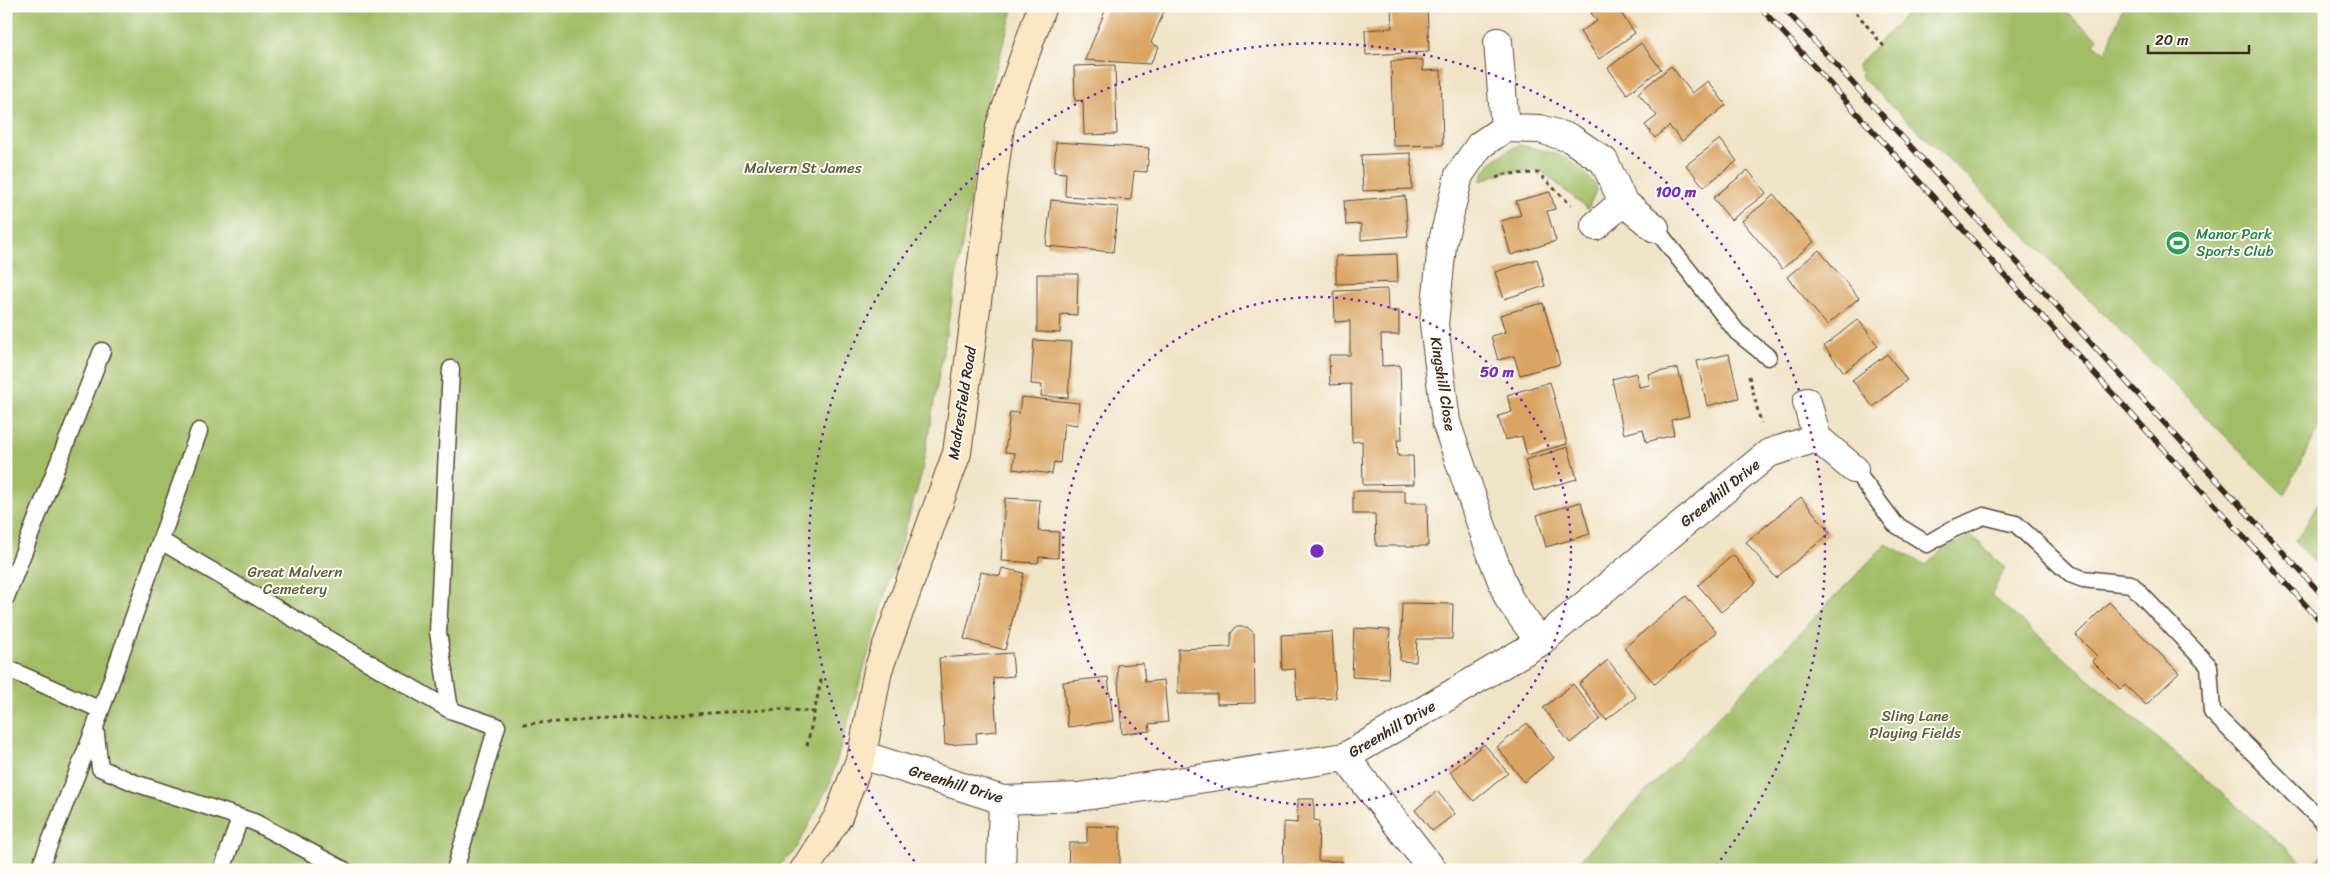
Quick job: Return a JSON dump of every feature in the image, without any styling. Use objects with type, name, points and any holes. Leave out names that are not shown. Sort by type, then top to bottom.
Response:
[{"type":"street","name":"Madresfield Road","points":[[804,870],[838,817],[862,755],[878,670],[957,452],[1000,126],[1042,6]]},
{"type":"street","points":[[1498,42],[1505,128],[1540,129],[1570,138],[1604,161],[1623,202],[1656,228]]},
{"type":"street","name":"Kingshill Close","points":[[1505,128],[1480,145],[1459,175],[1442,245],[1434,324],[1446,422],[1490,553],[1509,598],[1540,642]]},
{"type":"street","points":[[1595,226],[1623,202]]},
{"type":"street","points":[[1807,402],[1816,438],[1854,469]]},
{"type":"street","name":"Greenhill Drive","points":[[862,755],[1002,800],[1078,797],[1345,757],[1540,642],[1769,453],[1816,438]]},
{"type":"street","points":[[1345,757],[1433,870]]},
{"type":"street","points":[[1001,870],[1002,800]]},
{"type":"lane","points":[[1656,228],[1737,332],[1768,357]]},
{"type":"lane","points":[[6,597],[102,351]]},
{"type":"lane","points":[[450,710],[438,632],[451,369]]},
{"type":"lane","points":[[39,870],[95,727],[199,431]]},
{"type":"lane","points":[[1854,469],[1895,524],[1928,544],[1953,529],[1984,516],[2016,524],[2070,574],[2084,579],[2131,584],[2209,666],[2212,712],[2324,823]]},
{"type":"lane","points":[[161,541],[450,710],[497,726],[455,870]]},
{"type":"lane","points":[[6,668],[101,710]]},
{"type":"lane","points":[[95,727],[100,768],[135,783],[254,822],[344,870]]},
{"type":"lane","points":[[222,870],[240,818]]},
{"type":"path","points":[[1851,6],[1886,49]]},
{"type":"path","points":[[1454,196],[1505,174],[1538,173],[1595,226]]},
{"type":"path","points":[[1737,332],[1769,453]]},
{"type":"path","points":[[807,746],[822,676]]},
{"type":"path","points":[[497,726],[780,708],[814,712]]},
{"type":"green space","name":"Great Malvern Cemetery","points":[[6,6],[1014,6],[988,98],[921,476],[830,783],[797,848],[775,870],[6,870]]},
{"type":"green space","name":"Manor Park Sports Club","points":[[1914,6],[2058,6],[2097,38],[2094,44],[2106,53],[2123,6],[2324,6],[2324,418],[2284,495],[1968,178],[1860,76],[1862,73],[1856,67]]},
{"type":"green space","points":[[1519,145],[1554,153],[1580,168],[1597,188],[1588,209],[1540,170],[1504,172],[1481,181],[1490,164],[1507,151]]},
{"type":"green space","points":[[2324,494],[2324,572],[2295,542]]},
{"type":"green space","name":"Sling Lane Playing Fields","points":[[1972,536],[2005,568],[1991,595],[2310,869],[2324,851],[2324,870],[1570,870],[1886,544],[1926,565],[1945,547]]},
{"type":"building","points":[[1107,6],[1166,6],[1151,43],[1159,47],[1150,64],[1085,60]]},
{"type":"building","points":[[1391,6],[1427,6],[1429,52],[1366,55],[1365,30],[1392,28]]},
{"type":"building","points":[[1600,6],[1616,6],[1635,33],[1599,59],[1580,32],[1597,21],[1591,13]]},
{"type":"building","points":[[1641,43],[1661,69],[1627,94],[1608,68]]},
{"type":"building","points":[[1423,60],[1423,71],[1441,70],[1443,145],[1393,146],[1391,61]]},
{"type":"building","points":[[1115,65],[1117,134],[1084,135],[1083,100],[1075,101],[1074,66]]},
{"type":"building","points":[[1671,66],[1692,93],[1708,81],[1726,105],[1682,141],[1669,126],[1655,138],[1645,125],[1657,116],[1638,93]]},
{"type":"building","points":[[1720,139],[1737,161],[1704,187],[1686,165]]},
{"type":"building","points":[[1056,142],[1149,148],[1147,172],[1134,171],[1131,200],[1065,196],[1066,173],[1054,172]]},
{"type":"building","points":[[1411,153],[1412,189],[1363,191],[1361,155]]},
{"type":"building","points":[[1748,170],[1766,193],[1731,220],[1713,198]]},
{"type":"building","points":[[1550,192],[1555,209],[1547,211],[1556,241],[1511,255],[1501,221],[1521,215],[1516,201]]},
{"type":"building","points":[[1774,195],[1814,242],[1782,269],[1742,221]]},
{"type":"building","points":[[1405,196],[1408,236],[1361,240],[1361,224],[1346,225],[1344,201]]},
{"type":"building","points":[[1051,200],[1118,207],[1113,252],[1046,246]]},
{"type":"building","points":[[1819,250],[1859,298],[1827,325],[1787,277]]},
{"type":"building","points":[[1397,254],[1398,282],[1336,284],[1336,256]]},
{"type":"building","points":[[1537,259],[1545,286],[1504,299],[1495,272]]},
{"type":"building","points":[[1037,274],[1078,274],[1077,315],[1061,314],[1060,333],[1037,332]]},
{"type":"building","points":[[1387,289],[1388,311],[1399,311],[1399,335],[1381,335],[1382,366],[1400,365],[1402,440],[1397,440],[1398,456],[1413,456],[1414,484],[1363,485],[1362,441],[1352,442],[1351,384],[1330,385],[1329,355],[1350,355],[1350,321],[1335,322],[1334,291]]},
{"type":"building","points":[[1543,303],[1560,364],[1520,375],[1514,356],[1498,360],[1491,336],[1505,332],[1500,315]]},
{"type":"building","points":[[1858,319],[1878,346],[1844,372],[1824,346]]},
{"type":"building","points":[[1034,340],[1072,342],[1068,398],[1041,396],[1042,385],[1031,384]]},
{"type":"building","points":[[1729,354],[1739,398],[1707,406],[1697,361]]},
{"type":"building","points":[[1887,354],[1907,380],[1873,407],[1852,380]]},
{"type":"building","points":[[1678,368],[1689,416],[1671,420],[1674,435],[1646,442],[1643,429],[1624,434],[1612,379],[1636,373],[1639,387],[1650,385],[1648,374]]},
{"type":"building","points":[[1550,382],[1567,444],[1527,455],[1522,436],[1505,440],[1498,416],[1512,412],[1507,395]]},
{"type":"building","points":[[1021,397],[1079,403],[1077,425],[1064,423],[1060,463],[1054,462],[1052,474],[1013,469],[1015,453],[1005,452],[1010,412],[1019,413]]},
{"type":"building","points":[[1568,447],[1577,479],[1534,491],[1525,460]]},
{"type":"building","points":[[1353,491],[1405,491],[1405,503],[1427,503],[1428,546],[1376,546],[1375,514],[1353,514]]},
{"type":"building","points":[[1801,497],[1830,533],[1776,578],[1746,542]]},
{"type":"building","points":[[1005,498],[1040,500],[1038,531],[1059,532],[1058,558],[1039,557],[1038,563],[1001,561]]},
{"type":"building","points":[[1581,502],[1590,534],[1546,547],[1537,515]]},
{"type":"building","points":[[1733,555],[1756,583],[1721,612],[1698,585]]},
{"type":"building","points":[[1002,568],[1024,573],[1005,650],[964,639],[981,572],[1000,576]]},
{"type":"building","points":[[1686,596],[1716,632],[1655,684],[1624,648]]},
{"type":"building","points":[[2109,602],[2179,673],[2146,705],[2125,685],[2120,689],[2092,661],[2097,656],[2076,635]]},
{"type":"building","points":[[1402,603],[1453,604],[1452,639],[1417,639],[1416,662],[1400,661]]},
{"type":"building","points":[[1236,627],[1247,627],[1254,633],[1255,703],[1217,704],[1217,694],[1178,694],[1178,649],[1231,647],[1231,633]]},
{"type":"building","points":[[1354,628],[1390,630],[1388,679],[1352,677]]},
{"type":"building","points":[[1332,632],[1336,698],[1297,700],[1295,669],[1282,670],[1281,635]]},
{"type":"building","points":[[1012,653],[1014,676],[993,678],[997,731],[976,733],[977,743],[945,745],[939,658]]},
{"type":"building","points":[[1608,660],[1636,697],[1606,720],[1579,684]]},
{"type":"building","points":[[1143,663],[1145,682],[1164,680],[1168,722],[1149,724],[1150,731],[1122,734],[1117,665]]},
{"type":"building","points":[[1108,677],[1113,721],[1068,727],[1063,682]]},
{"type":"building","points":[[1573,684],[1600,719],[1570,743],[1543,708]]},
{"type":"building","points":[[1527,723],[1554,758],[1524,782],[1497,747]]},
{"type":"building","points":[[1484,744],[1508,773],[1474,801],[1450,772]]},
{"type":"building","points":[[1437,791],[1455,814],[1432,831],[1415,810]]},
{"type":"building","points":[[1298,799],[1314,799],[1314,820],[1319,821],[1318,861],[1342,861],[1342,870],[1283,870],[1284,822],[1297,823]]},
{"type":"building","points":[[1087,826],[1120,827],[1120,870],[1068,870],[1069,843],[1087,843]]},
{"type":"railway","points":[[1759,6],[2324,625]]},
{"type":"railway","points":[[1782,6],[2324,597]]},
{"type":"place","name":"Manor Park Sports Club","points":[[2178,243]]},
{"type":"park label","name":"Malvern St James","points":[[803,168]]}]
